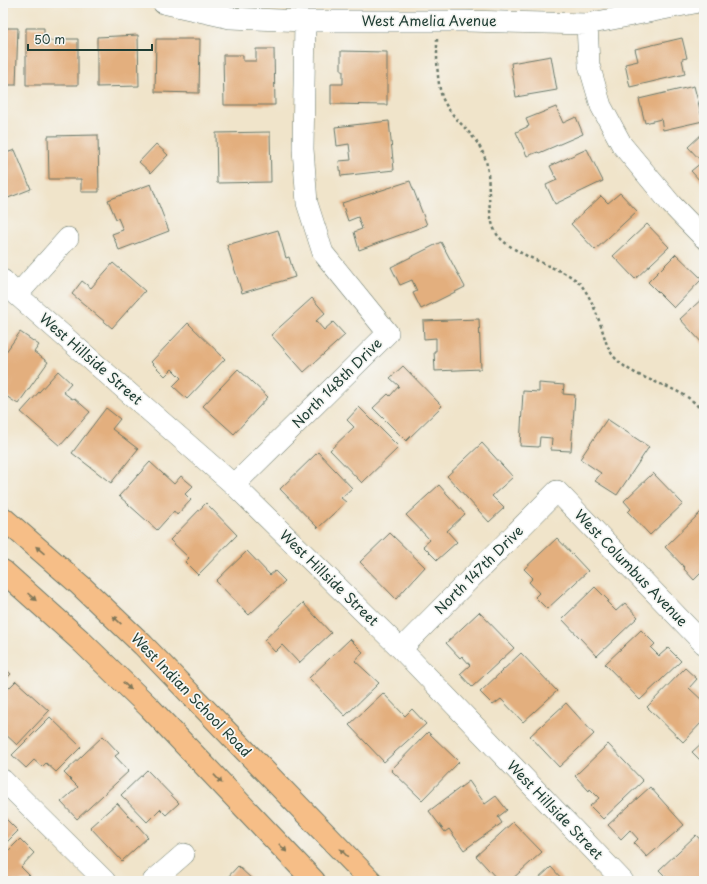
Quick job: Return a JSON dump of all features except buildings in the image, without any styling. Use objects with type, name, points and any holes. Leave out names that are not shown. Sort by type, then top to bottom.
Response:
[{"type":"main road","name":"West Indian School Road","points":[[3,518],[80,585],[143,645],[371,881]]},
{"type":"main road","points":[[3,571],[80,640],[150,708],[314,881]]},
{"type":"street","name":"West Amelia Avenue","points":[[163,3],[230,18],[305,20],[436,12],[466,12],[587,24],[694,3]]},
{"type":"street","name":"North 148th Drive","points":[[234,485],[388,333],[323,254],[307,203],[303,149],[305,20]]},
{"type":"street","points":[[587,24],[589,65],[601,106],[622,145],[671,204],[704,238]]},
{"type":"street","points":[[17,295],[68,238]]},
{"type":"street","name":"West Hillside Street","points":[[3,280],[17,295],[234,485],[401,649],[623,881]]},
{"type":"street","name":"North 147th Drive","points":[[401,649],[557,491]]},
{"type":"street","name":"West Columbus Avenue","points":[[557,491],[704,644]]},
{"type":"street","points":[[3,780],[105,881]]},
{"type":"street","points":[[153,881],[184,854]]},
{"type":"path","points":[[436,12],[438,69],[444,103],[472,134],[485,160],[488,173],[490,214],[493,226],[499,238],[514,249],[567,274],[581,284],[592,301],[608,348],[616,359],[626,368],[687,397],[696,404],[704,419]]}]
